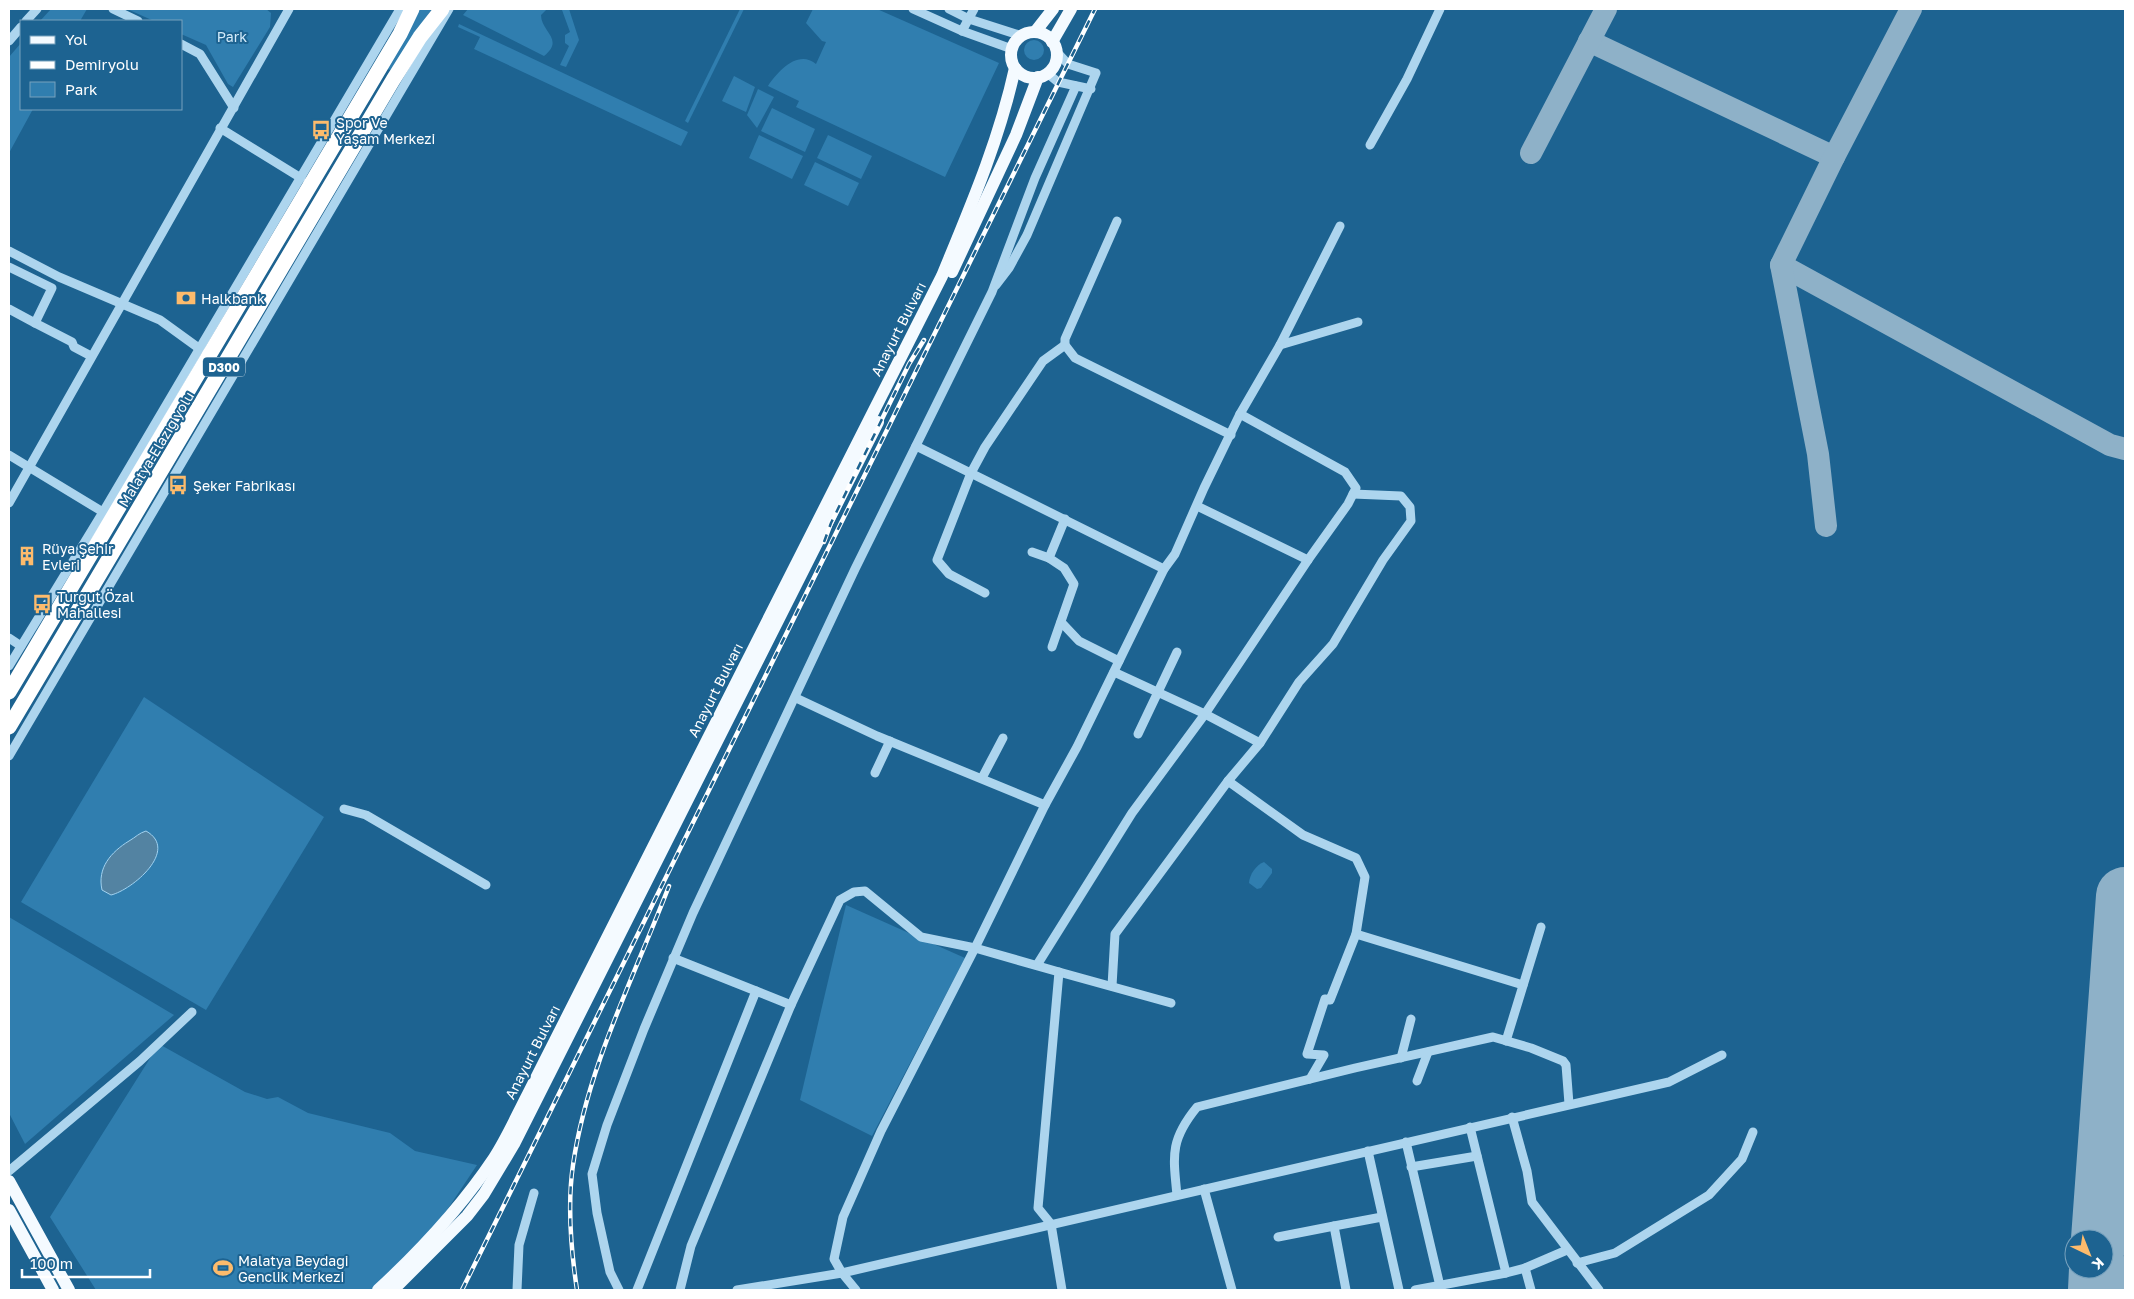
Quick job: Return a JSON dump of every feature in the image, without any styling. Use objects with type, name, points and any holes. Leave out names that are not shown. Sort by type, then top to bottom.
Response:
[{"type":"highway","name":"Malatya-Elazığ yolu","points":[[9,692],[400,34],[412,9]]},
{"type":"highway","name":"Malatya-Elazığ yolu","points":[[9,727],[393,80],[420,37],[442,9]]},
{"type":"main road","points":[[1035,32],[1053,9]]},
{"type":"main road","points":[[1054,46],[1044,34],[1035,32],[1022,36],[1012,49],[1012,63],[1025,76],[1043,75],[1055,62],[1054,46],[1072,9]]},
{"type":"main road","name":"Anayurt Bulvarı","points":[[378,1290],[443,1222],[482,1175],[495,1156],[528,1094],[942,276],[991,154],[1004,116],[1015,68]]},
{"type":"main road","name":"Anayurt Bulvarı","points":[[392,1290],[467,1216],[484,1194],[514,1144],[972,232],[1043,75]]},
{"type":"main road","points":[[9,1181],[69,1290]]},
{"type":"main road","points":[[9,1210],[53,1290]]},
{"type":"street","points":[[27,20],[37,9]]},
{"type":"street","points":[[114,9],[136,20]]},
{"type":"street","points":[[9,503],[63,410],[120,304],[289,9]]},
{"type":"street","points":[[9,666],[103,512],[400,9]]},
{"type":"street","points":[[9,756],[449,9]]},
{"type":"street","points":[[914,9],[962,31],[1012,49]]},
{"type":"street","points":[[949,9],[969,18],[1022,36]]},
{"type":"street","points":[[962,31],[974,9]]},
{"type":"street","points":[[1370,145],[1407,79],[1440,9]]},
{"type":"street","points":[[9,41],[20,28]]},
{"type":"street","points":[[182,45],[200,54],[234,108]]},
{"type":"street","points":[[992,292],[1009,268],[1027,235],[1091,89],[1096,73],[1068,64],[1054,46]]},
{"type":"street","points":[[1043,75],[1058,82],[1091,89]]},
{"type":"street","points":[[619,1290],[610,1272],[597,1213],[592,1174],[607,1125],[673,958],[855,569],[992,292],[1028,195],[1076,86]]},
{"type":"street","points":[[220,128],[301,178]]},
{"type":"street","points":[[1117,221],[1064,339],[1065,345],[1075,358],[1230,435]]},
{"type":"street","points":[[856,1290],[842,1273],[834,1259],[843,1217],[881,1131],[976,948],[1045,804],[1078,747],[1164,569],[1174,554],[1240,414],[1280,345],[1340,226]]},
{"type":"street","points":[[9,251],[59,277],[160,320],[200,349]]},
{"type":"street","points":[[9,267],[52,288],[35,323]]},
{"type":"street","points":[[9,309],[72,342],[74,347],[91,356]]},
{"type":"street","points":[[1280,345],[1358,322]]},
{"type":"street","points":[[985,592],[949,574],[937,560],[971,473],[1044,361],[1065,345]]},
{"type":"street","points":[[1037,965],[1132,813],[1205,714],[1308,560],[1348,504],[1356,488],[1345,472],[1240,414]]},
{"type":"street","points":[[916,446],[1164,569]]},
{"type":"street","points":[[9,455],[103,512]]},
{"type":"street","points":[[1112,986],[1115,934],[1228,781],[1260,743],[1299,682],[1333,644],[1383,560],[1410,521],[1410,507],[1401,496],[1353,494]]},
{"type":"street","points":[[1197,506],[1308,560]]},
{"type":"street","points":[[1049,558],[1066,519]]},
{"type":"street","points":[[1032,552],[1049,558],[1064,568],[1074,584],[1052,647]]},
{"type":"street","points":[[1061,622],[1079,641],[1120,661]]},
{"type":"street","points":[[9,638],[21,646]]},
{"type":"street","points":[[1138,734],[1177,652]]},
{"type":"street","points":[[1114,672],[1205,714],[1260,743]]},
{"type":"street","points":[[796,698],[890,741],[1045,804]]},
{"type":"street","points":[[982,778],[1003,738]]},
{"type":"street","points":[[876,773],[890,741]]},
{"type":"street","points":[[1228,781],[1303,835],[1356,858],[1365,877],[1356,934],[1330,1000],[1325,999],[1308,1054],[1324,1055],[1310,1079]]},
{"type":"street","points":[[344,809],[366,815],[486,884]]},
{"type":"street","points":[[680,1290],[691,1246],[791,1005],[840,900],[854,892],[865,892],[875,898],[921,937],[976,948],[1171,1003]]},
{"type":"street","points":[[1506,1041],[1541,927]]},
{"type":"street","points":[[1356,934],[1523,985]]},
{"type":"street","points":[[673,958],[791,1005]]},
{"type":"street","points":[[1059,972],[1038,1208],[1051,1224],[1062,1290]]},
{"type":"street","points":[[637,1290],[756,991]]},
{"type":"street","points":[[9,1171],[140,1061],[192,1012]]},
{"type":"street","points":[[1401,1058],[1411,1018]]},
{"type":"street","points":[[1177,1195],[1173,1156],[1183,1125],[1197,1108],[1310,1079],[1493,1037],[1531,1048],[1562,1061],[1566,1065],[1569,1104]]},
{"type":"street","points":[[1417,1081],[1428,1052]]},
{"type":"street","points":[[737,1290],[842,1273],[1669,1082],[1722,1055]]},
{"type":"street","points":[[1512,1117],[1527,1171],[1532,1202],[1577,1264],[1599,1290]]},
{"type":"street","points":[[1470,1127],[1506,1273]]},
{"type":"street","points":[[1577,1264],[1615,1253],[1709,1195],[1742,1159],[1753,1132]]},
{"type":"street","points":[[1406,1142],[1440,1286]]},
{"type":"street","points":[[1368,1151],[1399,1290]]},
{"type":"street","points":[[1412,1167],[1477,1156]]},
{"type":"street","points":[[1204,1189],[1232,1290]]},
{"type":"street","points":[[517,1290],[519,1245],[534,1193]]},
{"type":"street","points":[[1278,1238],[1382,1217]]},
{"type":"street","points":[[1334,1226],[1346,1290]]},
{"type":"street","points":[[1415,1290],[1525,1268],[1567,1250]]},
{"type":"street","points":[[1525,1268],[1531,1290]]},
{"type":"green space","points":[[51,9],[87,9],[81,20],[41,20]]},
{"type":"green space","name":"Park","points":[[127,9],[266,9],[271,13],[270,27],[233,87],[228,84],[206,45],[182,34],[182,20],[152,20]]},
{"type":"green space","points":[[418,9],[432,9],[391,70],[387,69]]},
{"type":"green space","points":[[468,9],[547,9],[541,15],[544,26],[552,40],[550,50],[544,56],[463,15]]},
{"type":"green space","points":[[569,9],[579,40],[566,67],[560,65],[569,46],[565,43],[565,35],[570,32],[562,10]]},
{"type":"green space","points":[[740,9],[744,9],[688,123],[685,121]]},
{"type":"green space","points":[[813,9],[877,9],[999,63],[945,177],[796,107],[799,101],[768,86],[783,68],[796,60],[809,60],[816,64],[826,42],[822,41],[806,23]]},
{"type":"green space","points":[[459,24],[688,132],[681,146],[474,49],[480,37],[458,27]]},
{"type":"green space","points":[[1030,40],[1038,40],[1044,46],[1044,54],[1038,60],[1030,60],[1024,54],[1024,46]]},
{"type":"green space","points":[[20,44],[20,110],[32,110],[9,153],[9,57]]},
{"type":"green space","points":[[734,76],[755,87],[746,112],[722,101]]},
{"type":"green space","points":[[758,89],[774,97],[757,128],[747,115]]},
{"type":"green space","points":[[772,108],[815,129],[805,152],[761,131]]},
{"type":"green space","points":[[759,135],[803,156],[792,179],[749,158]]},
{"type":"green space","points":[[828,135],[872,156],[861,179],[817,158]]},
{"type":"green space","points":[[815,162],[859,183],[848,206],[804,185]]},
{"type":"green space","points":[[144,697],[324,817],[206,1010],[21,902]]},
{"type":"green space","points":[[1264,862],[1272,869],[1272,873],[1261,888],[1257,889],[1249,883],[1249,880],[1256,867]]},
{"type":"green space","points":[[846,905],[965,958],[872,1136],[800,1100]]},
{"type":"green space","points":[[9,917],[174,1015],[25,1144],[9,1113]]},
{"type":"green space","points":[[159,1044],[245,1092],[267,1099],[278,1097],[308,1113],[390,1133],[415,1151],[477,1165],[437,1225],[373,1290],[96,1290],[50,1217]]},
{"type":"shaded area","points":[[146,831],[155,839],[158,848],[149,868],[140,878],[120,892],[111,895],[102,890],[102,875],[107,861],[122,845]]},
{"type":"taxiway","points":[[1531,153],[1606,9]]},
{"type":"taxiway","points":[[1826,526],[1818,454],[1781,265],[1834,157],[1911,9]]},
{"type":"taxiway","points":[[1589,41],[1834,157]]},
{"type":"taxiway","points":[[1781,265],[2110,445],[2125,449]]},
{"type":"runway","points":[[2101,1229],[2125,896]]},
{"type":"runway","points":[[2097,1290],[2098,1279]]},
{"type":"railway","points":[[462,1290],[1095,9]]},
{"type":"railway","points":[[824,542],[831,523],[909,364],[924,340]]},
{"type":"railway","points":[[577,1290],[572,1244],[570,1196],[573,1165],[580,1129],[600,1058],[669,886]]},
{"type":"place","name":"Spor Ve Yaşam Merkezi","points":[[321,130]]},
{"type":"place","name":"Halkbank","points":[[186,298]]},
{"type":"place","name":"Şeker Fabrikası","points":[[178,485]]},
{"type":"place","name":"Rüya Şehir Evleri","points":[[27,556]]},
{"type":"place","name":"Turgut Özal Mahallesi","points":[[42,604]]},
{"type":"place","name":"Malatya Beydagi Genclik Merkezi","points":[[223,1268]]}]
